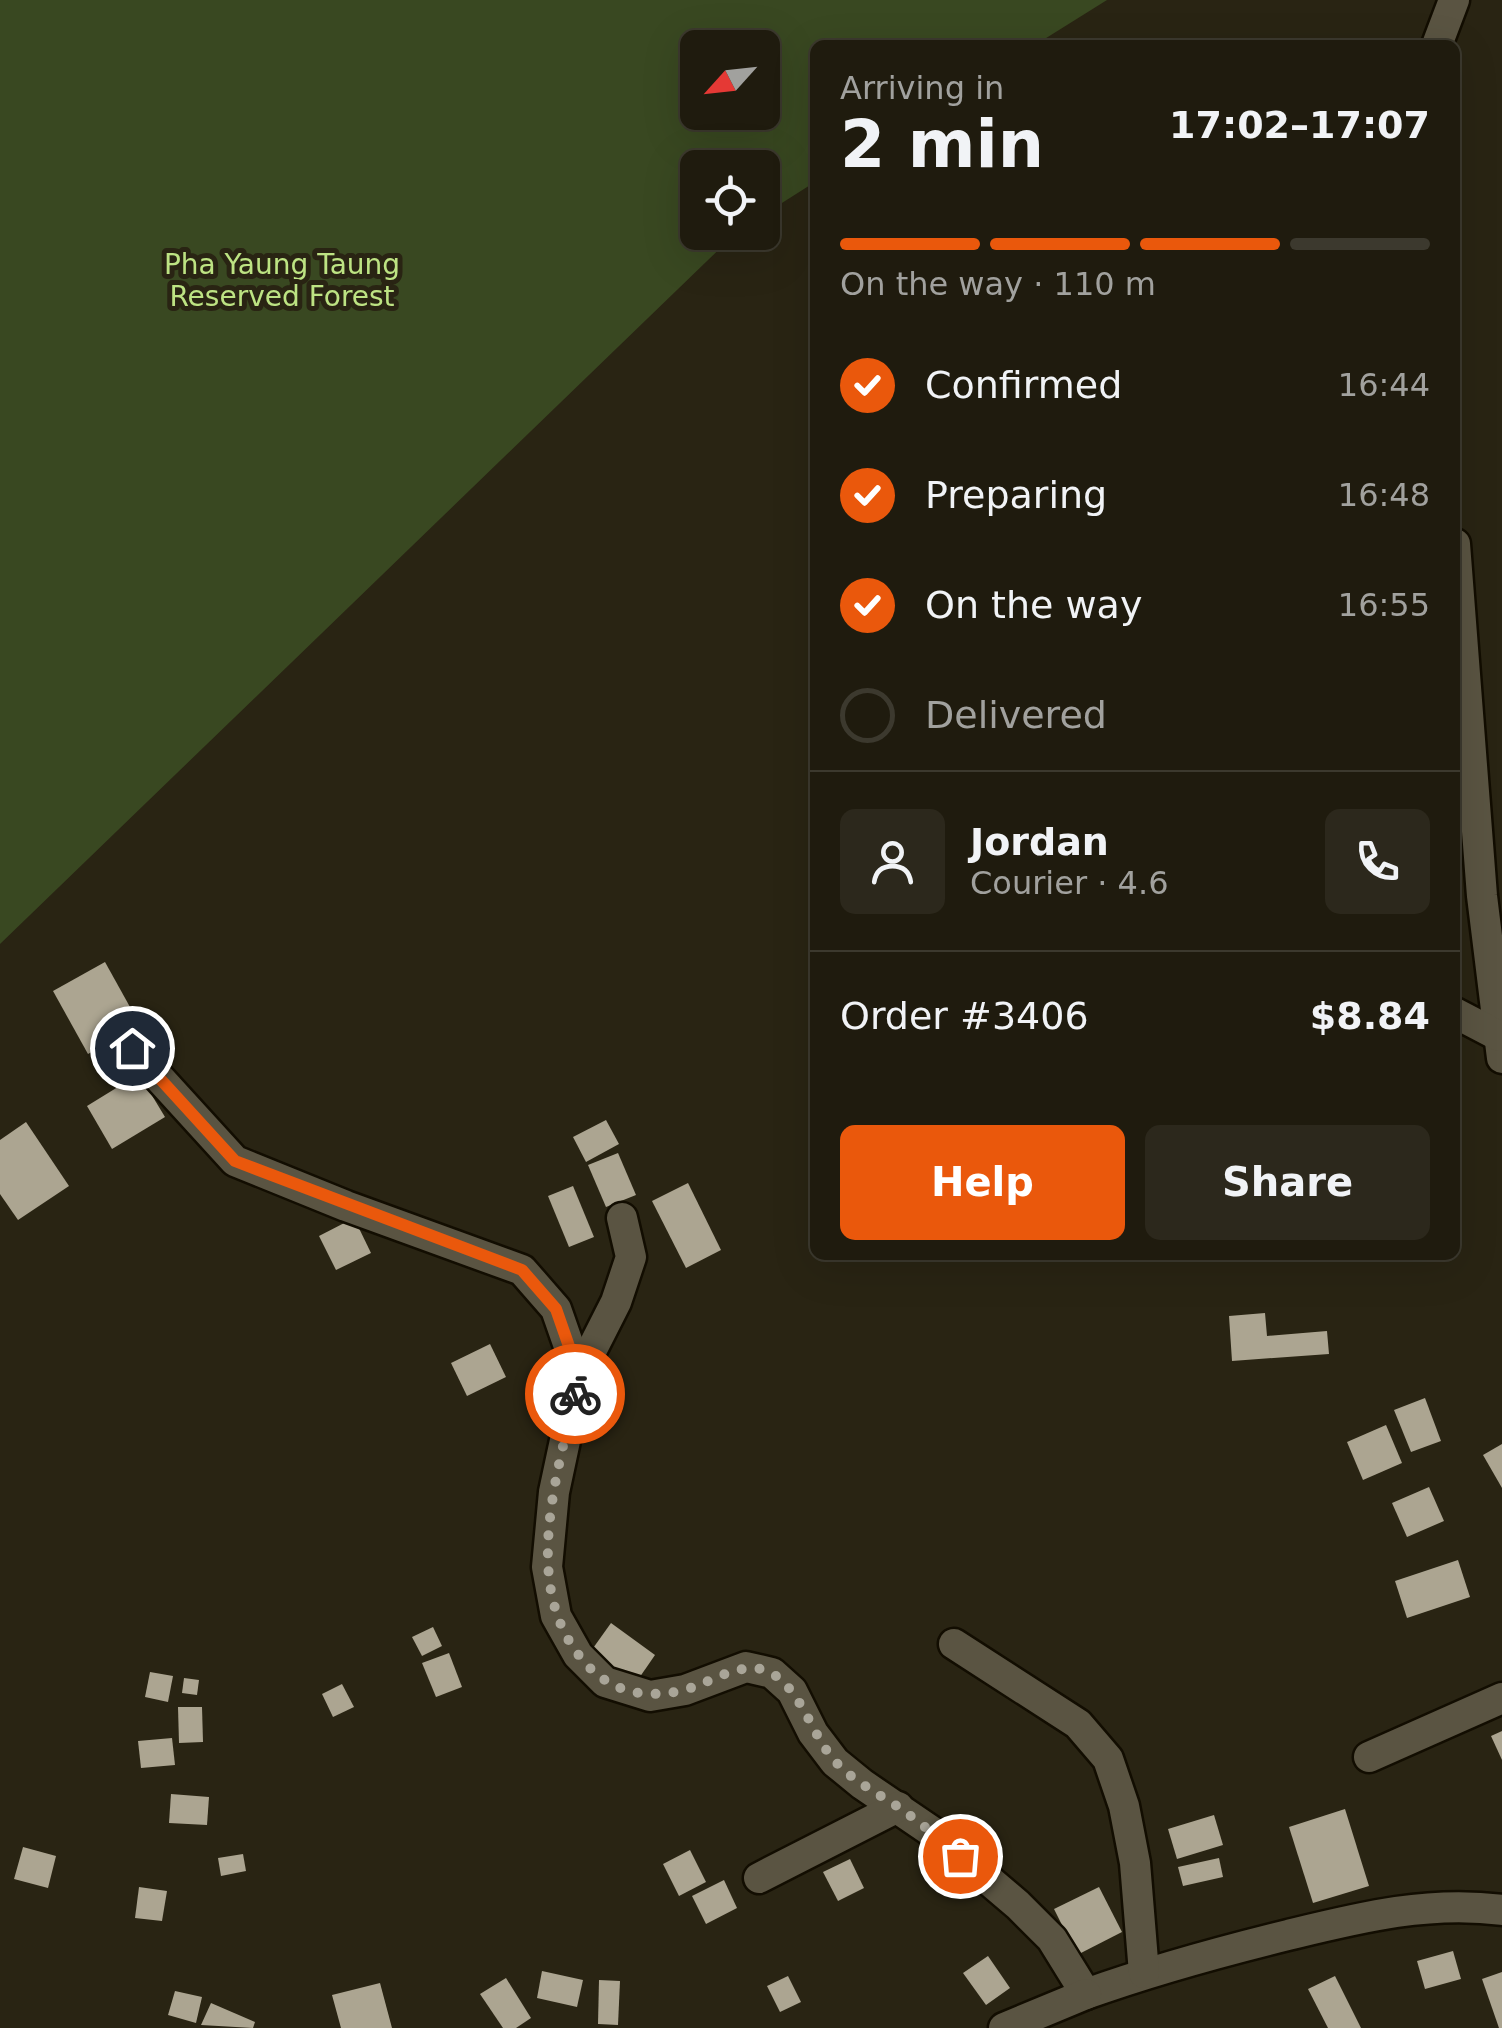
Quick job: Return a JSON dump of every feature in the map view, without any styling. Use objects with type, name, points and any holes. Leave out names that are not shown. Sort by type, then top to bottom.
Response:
[{"type":"street","points":[[1439,40],[1454,0]]},
{"type":"street","points":[[1460,600],[1482,896],[1501,1047]]},
{"type":"street","points":[[1460,1017],[1501,1047]]},
{"type":"street","points":[[132,1048],[235,1161],[522,1270],[556,1309],[579,1375]]},
{"type":"street","points":[[622,1218],[630,1257],[616,1302],[579,1375],[554,1492],[547,1567],[556,1616],[578,1655],[604,1682],[650,1696],[685,1690],[746,1667],[772,1672],[792,1691],[813,1732],[835,1762],[898,1807],[1018,1906],[1052,1939],[1086,1994]]},
{"type":"street","points":[[954,1644],[1078,1724],[1108,1758],[1124,1806],[1135,1863],[1144,1973]]},
{"type":"street","points":[[1369,1757],[1502,1698]]},
{"type":"street","points":[[759,1878],[898,1807]]},
{"type":"street","points":[[1004,2028],[1144,1973],[1378,1913],[1470,1906],[1502,1910]]},
{"type":"green space","name":"Pha Yaung Taung Reserved Forest","points":[[0,0],[1107,0],[1043,40],[810,40],[810,185],[780,204],[780,150],[680,150],[680,250],[718,250],[0,944]]},
{"type":"building","points":[[105,962],[140,1025],[88,1054],[53,991]]},
{"type":"building","points":[[139,1074],[165,1117],[112,1149],[87,1106]]},
{"type":"building","points":[[606,1120],[619,1144],[586,1162],[573,1137]]},
{"type":"building","points":[[26,1122],[69,1186],[18,1220],[0,1194],[0,1140]]},
{"type":"building","points":[[618,1153],[636,1195],[606,1207],[588,1165]]},
{"type":"building","points":[[688,1183],[721,1250],[686,1268],[652,1201]]},
{"type":"building","points":[[573,1186],[594,1237],[569,1247],[548,1196]]},
{"type":"building","points":[[354,1218],[371,1253],[336,1270],[319,1236]]},
{"type":"building","points":[[1265,1313],[1267,1336],[1327,1331],[1329,1354],[1232,1361],[1229,1316]]},
{"type":"building","points":[[490,1344],[506,1377],[467,1396],[451,1363]]},
{"type":"building","points":[[1425,1398],[1441,1441],[1411,1452],[1394,1410]]},
{"type":"building","points":[[1386,1425],[1402,1463],[1363,1480],[1347,1442]]},
{"type":"building","points":[[1502,1444],[1502,1488],[1483,1455]]},
{"type":"building","points":[[1429,1487],[1444,1521],[1407,1537],[1392,1503]]},
{"type":"building","points":[[1458,1560],[1470,1597],[1407,1618],[1395,1581]]},
{"type":"building","points":[[611,1623],[655,1655],[635,1684],[591,1651]]},
{"type":"building","points":[[433,1627],[442,1646],[422,1656],[412,1637]]},
{"type":"building","points":[[449,1653],[462,1687],[436,1697],[422,1663]]},
{"type":"building","points":[[150,1672],[173,1676],[168,1702],[145,1697]]},
{"type":"building","points":[[184,1678],[199,1680],[197,1695],[182,1693]]},
{"type":"building","points":[[342,1684],[354,1707],[333,1717],[322,1694]]},
{"type":"building","points":[[178,1707],[202,1707],[203,1742],[179,1743]]},
{"type":"building","points":[[1502,1731],[1502,1760],[1491,1736]]},
{"type":"building","points":[[172,1738],[175,1765],[141,1768],[138,1741]]},
{"type":"building","points":[[171,1794],[209,1797],[207,1825],[169,1823]]},
{"type":"building","points":[[1345,1809],[1369,1886],[1313,1903],[1289,1827]]},
{"type":"building","points":[[1214,1815],[1223,1845],[1177,1859],[1168,1829]]},
{"type":"building","points":[[23,1847],[56,1856],[48,1888],[14,1879]]},
{"type":"building","points":[[690,1850],[706,1882],[679,1896],[663,1864]]},
{"type":"building","points":[[243,1854],[246,1871],[221,1876],[218,1858]]},
{"type":"building","points":[[1219,1858],[1223,1877],[1183,1886],[1178,1867]]},
{"type":"building","points":[[850,1859],[864,1888],[838,1901],[823,1872]]},
{"type":"building","points":[[724,1880],[737,1908],[706,1924],[692,1896]]},
{"type":"building","points":[[139,1887],[167,1891],[162,1921],[135,1918]]},
{"type":"building","points":[[1099,1887],[1122,1932],[1077,1955],[1054,1909]]},
{"type":"building","points":[[1453,1951],[1461,1979],[1425,1989],[1417,1961]]},
{"type":"building","points":[[988,1956],[1010,1988],[986,2005],[963,1973]]},
{"type":"building","points":[[542,1971],[583,1980],[577,2007],[537,1998]]},
{"type":"building","points":[[1502,1972],[1502,2028],[1499,2028],[1482,1979]]},
{"type":"building","points":[[788,1976],[801,2002],[780,2012],[767,1986]]},
{"type":"building","points":[[1335,1976],[1361,2028],[1328,2028],[1308,1989]]},
{"type":"building","points":[[506,1978],[531,2018],[516,2028],[503,2028],[480,1994]]},
{"type":"building","points":[[599,1980],[620,1981],[618,2025],[598,2024]]},
{"type":"building","points":[[380,1983],[392,2028],[341,2028],[332,1995]]},
{"type":"building","points":[[175,1991],[202,1997],[196,2023],[168,2015]]},
{"type":"building","points":[[211,2003],[255,2022],[253,2028],[201,2025]]},
{"type":"way so far","points":[[575,1394],[554,1492],[547,1567],[556,1616],[578,1655],[604,1682],[650,1696],[685,1690],[746,1667],[772,1672],[792,1691],[813,1732],[835,1762],[960,1856]]},
{"type":"route","points":[[132,1048],[235,1161],[522,1270],[556,1309],[579,1375],[575,1394]]}]
